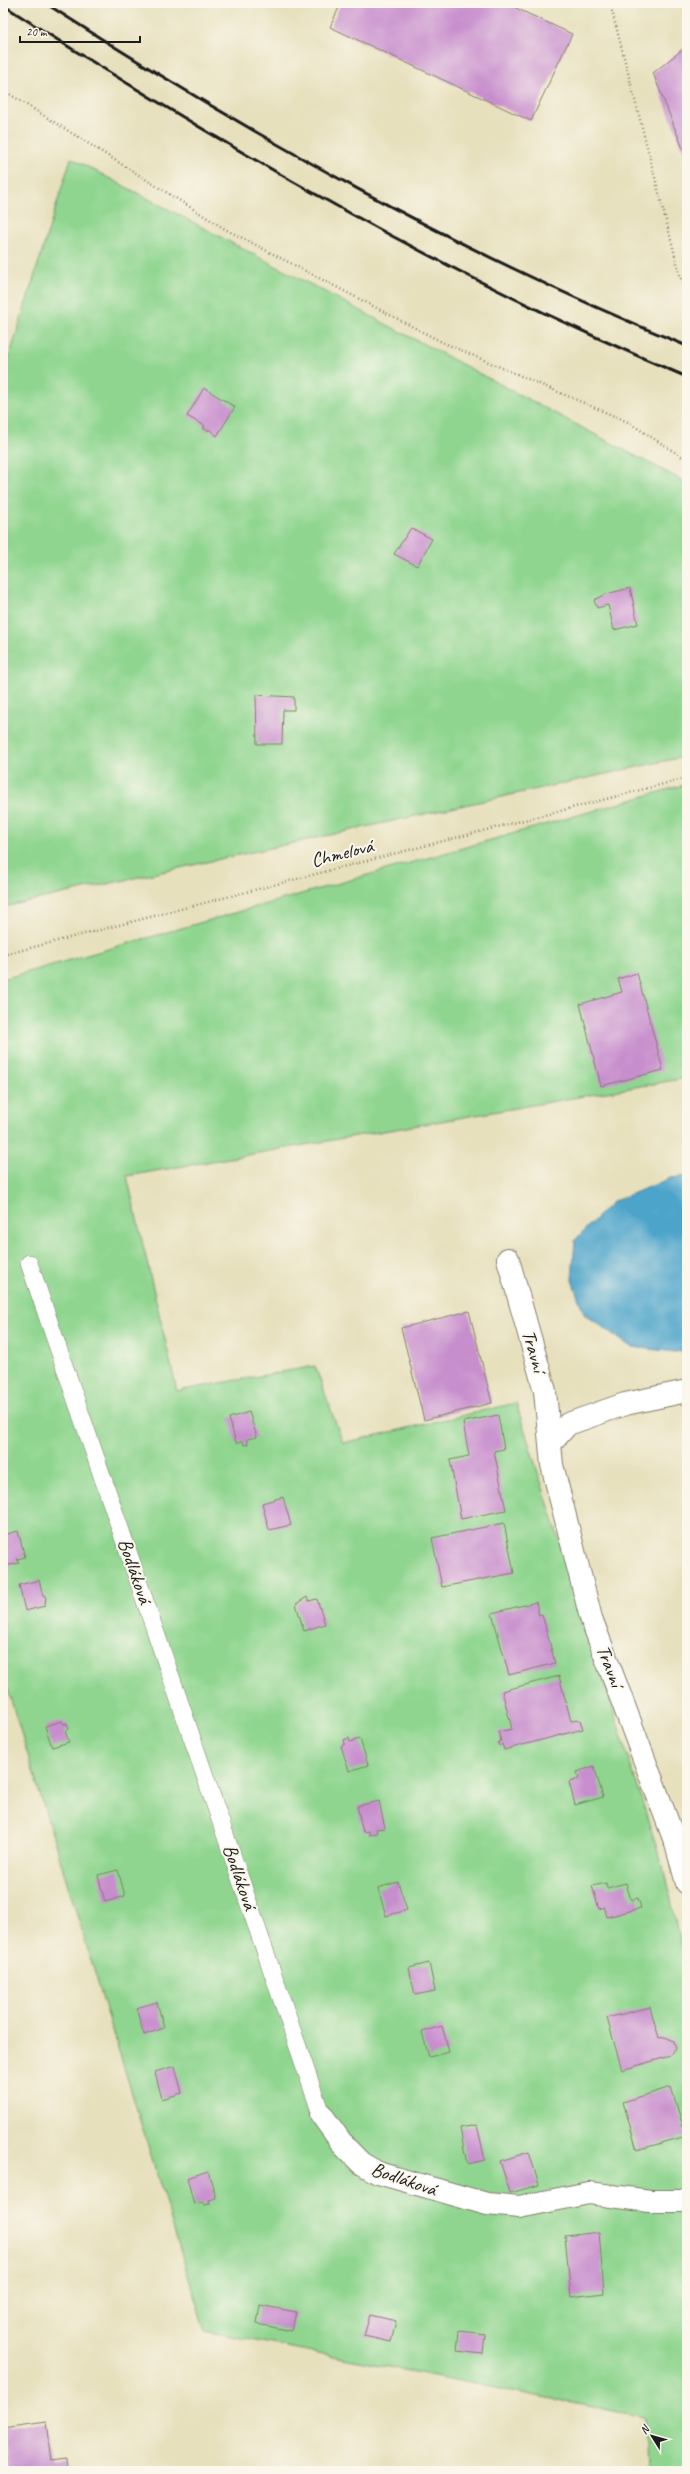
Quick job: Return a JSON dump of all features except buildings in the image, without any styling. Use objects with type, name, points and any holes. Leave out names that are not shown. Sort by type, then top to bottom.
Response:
[{"type":"street","name":"Travní","points":[[508,1259],[545,1390],[552,1465],[592,1618],[676,1844],[687,1883]]},
{"type":"street","points":[[550,1444],[568,1424],[625,1404],[687,1391]]},
{"type":"street","name":"Bodláková","points":[[321,2114],[348,2150],[361,2163],[378,2174],[487,2204],[519,2207],[589,2193],[650,2201],[687,2201]]},
{"type":"lane","name":"Bodláková","points":[[29,1263],[321,2114]]},
{"type":"path","points":[[610,3],[687,302]]},
{"type":"path","points":[[3,90],[225,229],[442,342],[628,422],[687,460]]},
{"type":"path","name":"Chmelová","points":[[3,955],[687,778]]},
{"type":"green space","points":[[71,158],[687,483],[687,756],[3,907],[3,377]]},
{"type":"green space","points":[[687,784],[687,1078],[127,1176],[177,1391],[315,1366],[343,1443],[516,1403],[663,1867],[687,1967],[687,2471],[646,2471],[644,2417],[205,2331],[3,1674],[3,979]]},
{"type":"water","points":[[687,1176],[687,1350],[675,1352],[631,1347],[584,1314],[572,1280],[575,1240],[612,1202],[671,1178]]},
{"type":"railway","points":[[45,3],[200,99],[278,145],[358,189],[439,232],[520,272],[687,346]]},
{"type":"railway","points":[[3,5],[168,108],[337,206],[422,252],[509,296],[597,338],[687,377]]}]
